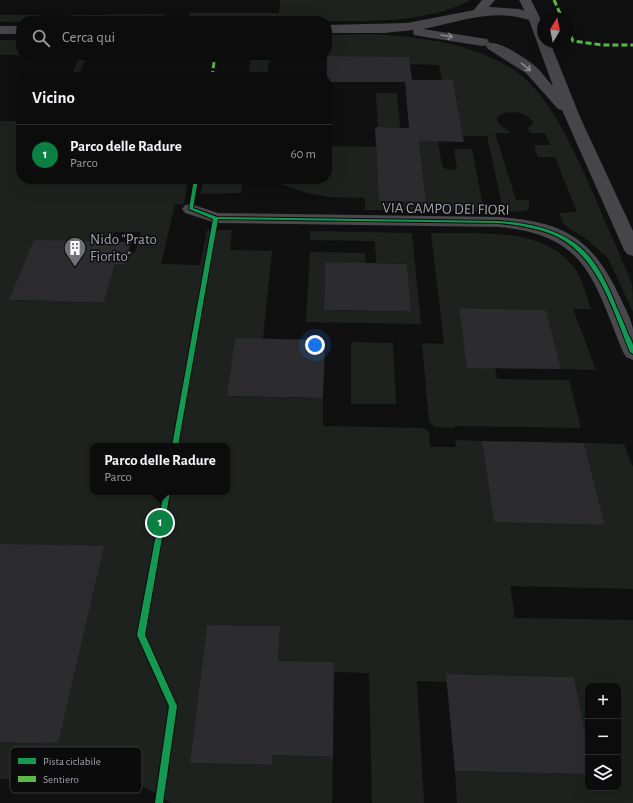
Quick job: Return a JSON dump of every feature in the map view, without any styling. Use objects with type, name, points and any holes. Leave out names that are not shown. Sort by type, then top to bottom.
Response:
[{"type":"street","points":[[489,0],[466,20],[468,31],[472,36],[520,62],[531,70],[572,117]]},
{"type":"street","points":[[525,0],[534,18],[537,29]]},
{"type":"street","points":[[332,29],[418,26],[447,21],[475,12],[497,9],[515,11],[534,18]]},
{"type":"street","points":[[380,28],[437,34],[487,44],[519,47]]},
{"type":"street","points":[[0,30],[16,30]]},
{"type":"street","points":[[543,48],[572,117],[633,250]]},
{"type":"street","name":"VIA CAMPO DEI FIORI","points":[[191,209],[216,218],[499,222],[519,223],[538,228],[555,234],[570,243],[585,255],[597,271],[633,352]]},
{"type":"shaded area","points":[[280,0],[471,0],[453,8],[396,20],[332,21],[332,16],[189,15],[189,13],[279,13]]},
{"type":"shaded area","points":[[165,14],[163,16],[69,16]]},
{"type":"shaded area","points":[[0,15],[39,15],[16,16],[16,22],[0,22]]},
{"type":"shaded area","points":[[332,35],[392,35],[437,41],[460,46],[481,53],[502,63],[520,75],[546,102],[563,130],[579,162],[629,275],[633,291],[633,312],[608,258],[585,238],[563,223],[559,213],[577,212],[555,157],[538,157],[534,145],[550,145],[545,133],[530,133],[528,128],[533,123],[527,116],[522,113],[512,112],[502,114],[498,116],[497,119],[498,123],[511,133],[495,133],[516,200],[529,200],[529,209],[525,211],[510,212],[501,201],[487,136],[463,136],[453,80],[442,80],[439,65],[410,64],[409,57],[332,56]]},
{"type":"shaded area","points":[[0,40],[16,40],[16,55],[0,55]]},
{"type":"shaded area","points":[[78,60],[85,60],[80,72],[73,72]]},
{"type":"shaded area","points":[[250,60],[269,60],[268,72],[249,72]]},
{"type":"shaded area","points":[[376,93],[397,93],[400,128],[378,127]]},
{"type":"shaded area","points":[[0,121],[16,121],[16,184],[187,184],[184,204],[175,204],[161,264],[200,265],[207,230],[232,230],[230,250],[272,251],[263,339],[235,339],[228,396],[262,397],[288,395],[288,398],[323,398],[323,426],[424,428],[429,432],[430,447],[456,447],[455,440],[482,441],[494,522],[605,525],[584,443],[624,444],[633,467],[633,589],[510,586],[515,618],[633,620],[633,803],[457,803],[455,771],[585,774],[585,791],[621,791],[621,683],[585,683],[585,732],[574,677],[447,674],[447,682],[417,681],[424,803],[372,803],[369,673],[334,672],[334,662],[278,661],[280,626],[207,625],[190,763],[272,765],[272,755],[333,757],[332,803],[171,803],[142,786],[142,747],[10,747],[10,779],[0,779]],"holes":[[[114,232],[141,232],[135,253],[128,253],[125,264],[115,264],[104,302],[52,282],[45,301],[10,300],[19,277],[91,241],[111,241]]]},
{"type":"shaded area","points":[[419,141],[438,141],[442,165],[449,170],[457,168],[454,149],[472,149],[484,212],[404,210],[403,202],[426,202]]},
{"type":"shaded area","points":[[332,146],[376,147],[379,201],[396,202],[397,210],[365,210],[365,198],[330,197],[306,193],[281,184],[332,184]]},
{"type":"shaded area","points":[[202,184],[242,184],[241,193],[201,194]]},
{"type":"shaded area","points":[[310,231],[412,233],[421,324],[306,322],[310,252],[365,253],[366,266],[355,263],[325,262],[324,310],[355,311],[378,309],[379,311],[411,311],[407,264],[376,263],[375,241],[310,240]]},
{"type":"shaded area","points":[[431,233],[489,233],[528,239],[546,245],[562,255],[575,269],[582,283],[591,309],[573,309],[596,370],[561,369],[546,310],[459,308],[467,367],[495,368],[497,379],[569,380],[581,428],[454,426],[454,428],[436,427],[429,422],[422,343],[444,344]]},
{"type":"shaded area","points":[[351,342],[393,343],[396,404],[351,404]]},
{"type":"building","points":[[332,56],[409,57],[412,80],[453,80],[464,142],[419,141],[426,202],[379,201],[375,127],[409,128],[405,82],[332,82],[332,72],[327,72],[327,60],[332,60]]},
{"type":"building","name":"Nido \"Prato Fiorito\"","points":[[34,240],[131,242],[125,264],[115,264],[104,302],[9,300]]},
{"type":"building","points":[[325,262],[407,264],[411,311],[324,310]]},
{"type":"building","points":[[459,308],[546,310],[561,369],[467,368]]},
{"type":"building","points":[[235,338],[325,340],[323,398],[227,396]]},
{"type":"building","points":[[482,441],[584,443],[605,525],[494,522]]},
{"type":"building","points":[[0,544],[104,546],[58,743],[0,742]]},
{"type":"building","points":[[207,625],[280,626],[278,661],[334,662],[333,757],[272,755],[272,765],[190,763]]},
{"type":"building","points":[[446,674],[574,677],[585,732],[585,774],[455,771]]},
{"type":"marked path","points":[[554,0],[559,12]]},
{"type":"marked path","points":[[573,41],[603,45],[633,45]]},
{"type":"marked path","points":[[213,72],[214,60]]},
{"type":"cycle path","points":[[195,184],[191,209],[216,218],[499,222],[546,230],[567,240],[577,247],[593,265],[606,289],[633,352]]},
{"type":"cycle path","points":[[176,443],[216,218]]},
{"type":"cycle path","points":[[159,803],[173,706],[141,635],[166,495]]},
{"type":"place","name":"Nido \"Prato Fiorito\"","points":[[75,268]]},
{"type":"place","name":"Parco delle Radure","points":[[160,523]]}]
